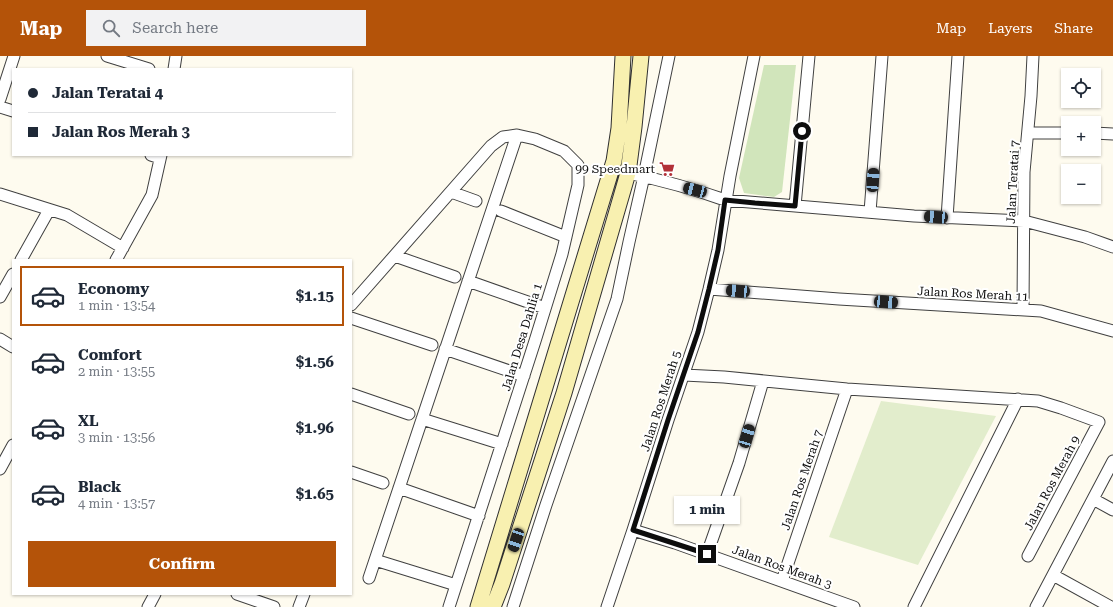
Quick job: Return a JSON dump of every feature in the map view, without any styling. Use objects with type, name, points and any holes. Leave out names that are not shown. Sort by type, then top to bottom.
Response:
[{"type":"street","points":[[0,99],[14,56]]},
{"type":"street","points":[[107,56],[146,68]]},
{"type":"street","points":[[174,68],[176,56]]},
{"type":"street","points":[[478,607],[614,161],[619,128],[623,56]]},
{"type":"street","points":[[493,607],[502,584],[564,393],[628,173],[634,127],[640,56]]},
{"type":"street","points":[[513,607],[617,299],[669,56]]},
{"type":"street","name":"Jalan Ros Merah 5","points":[[606,607],[698,332],[718,250],[725,200],[754,56]]},
{"type":"street","points":[[795,206],[809,56]]},
{"type":"street","points":[[870,212],[882,56]]},
{"type":"street","points":[[947,218],[958,56]]},
{"type":"street","name":"Jalan Teratai 7","points":[[1023,309],[1024,172],[1033,56]]},
{"type":"street","points":[[0,107],[12,111]]},
{"type":"street","points":[[1028,133],[1061,133]]},
{"type":"street","points":[[1101,133],[1113,134]]},
{"type":"street","points":[[352,304],[492,146],[503,137],[517,135],[369,578]]},
{"type":"street","name":"Jalan Desa Dahlia 1","points":[[449,607],[545,308],[566,237],[578,185],[578,165],[564,151],[535,139],[517,135]]},
{"type":"street","points":[[117,259],[152,195],[157,156]]},
{"type":"street","points":[[628,173],[706,193],[725,200],[947,218],[1024,221],[1085,237],[1113,247]]},
{"type":"street","points":[[451,192],[476,201]]},
{"type":"street","points":[[0,194],[67,215],[123,248]]},
{"type":"street","points":[[22,259],[49,210]]},
{"type":"street","points":[[500,211],[566,237]]},
{"type":"street","points":[[395,256],[455,277]]},
{"type":"street","points":[[0,297],[12,276]]},
{"type":"street","points":[[468,281],[545,308]]},
{"type":"street","name":"Jalan Ros Merah 11","points":[[709,289],[839,299],[1023,309],[1041,311],[1113,331]]},
{"type":"street","points":[[352,318],[432,345]]},
{"type":"street","points":[[0,339],[12,346]]},
{"type":"street","points":[[445,349],[524,376]]},
{"type":"street","points":[[684,375],[847,389],[1018,399],[914,607]]},
{"type":"street","points":[[707,554],[739,463],[763,381]]},
{"type":"street","name":"Jalan Ros Merah 7","points":[[782,581],[847,389]]},
{"type":"street","points":[[352,394],[409,414]]},
{"type":"street","name":"Jalan Ros Merah 9","points":[[1018,399],[1038,401],[1056,406],[1099,422],[1028,556]]},
{"type":"street","points":[[422,419],[502,444]]},
{"type":"street","points":[[0,468],[12,447]]},
{"type":"street","points":[[1036,607],[1113,461]]},
{"type":"street","points":[[352,472],[383,483]]},
{"type":"street","points":[[399,488],[479,516]]},
{"type":"street","points":[[1093,499],[1113,510]]},
{"type":"street","name":"Jalan Ros Merah 3","points":[[633,530],[707,554],[848,606]]},
{"type":"street","points":[[375,560],[456,585]]},
{"type":"street","points":[[1053,575],[1111,607]]},
{"type":"street","points":[[148,607],[154,595]]},
{"type":"street","points":[[240,595],[274,607]]},
{"type":"street","points":[[300,607],[304,595]]},
{"type":"green space","points":[[764,65],[796,65],[782,192],[774,197],[744,193],[739,178]]},
{"type":"green space","points":[[881,401],[996,416],[918,565],[829,537]]},
{"type":"place","name":"99 Speedmart","points":[[667,169]]},
{"type":"route","points":[[707,554],[633,530],[698,332],[718,250],[725,200],[795,206],[802,131]]}]
